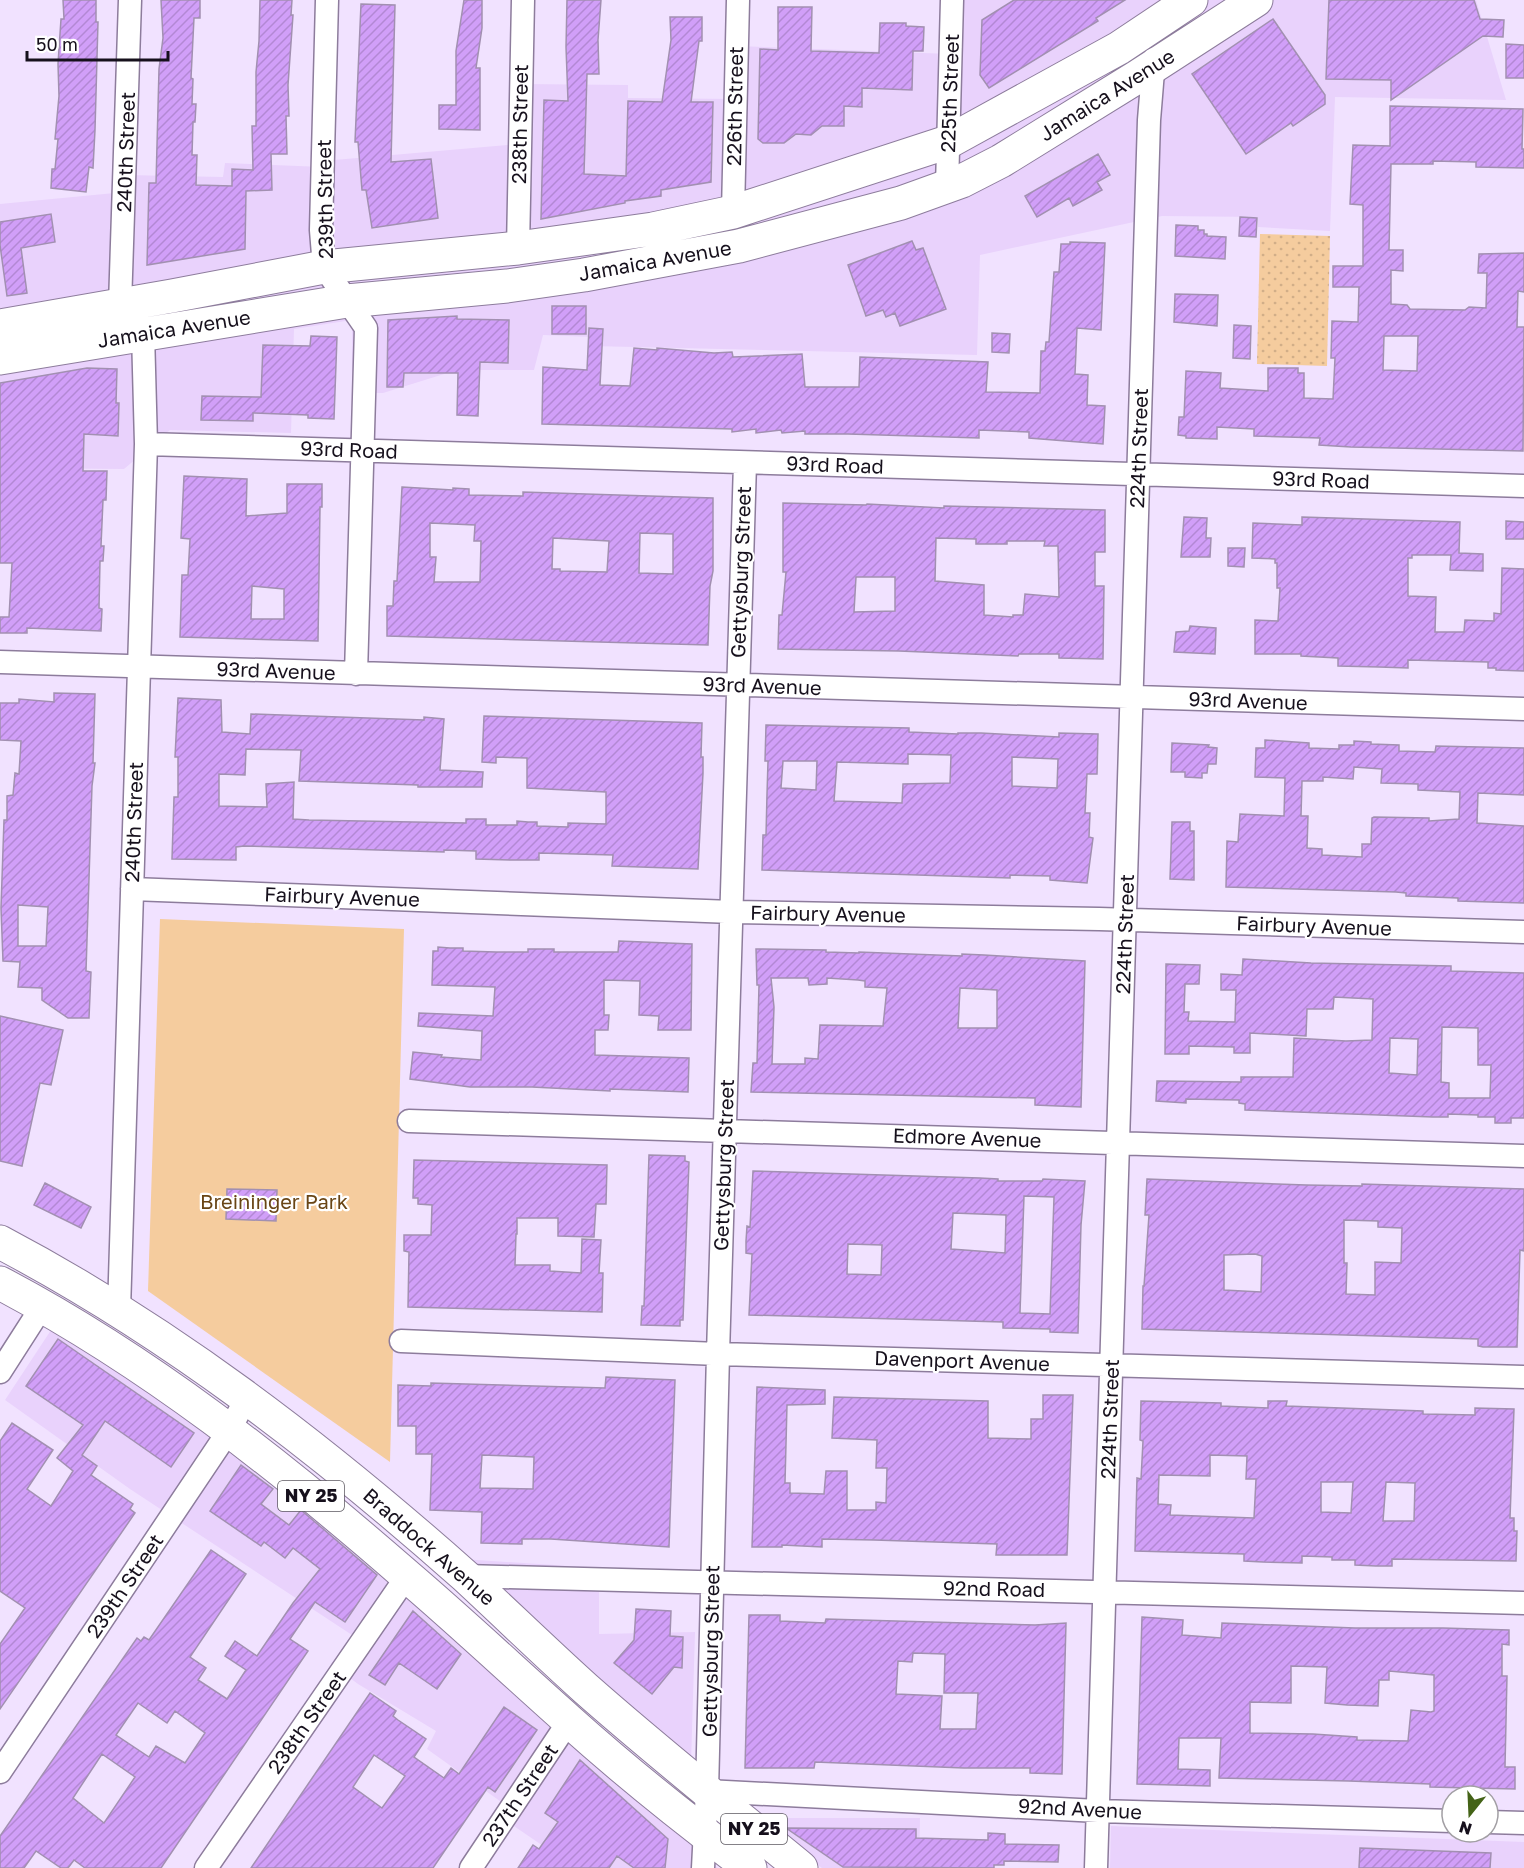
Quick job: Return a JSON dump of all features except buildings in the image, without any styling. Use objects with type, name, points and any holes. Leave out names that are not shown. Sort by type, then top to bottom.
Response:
[{"type":"main road","name":"Jamaica Avenue","points":[[0,326],[324,267],[518,248],[653,229],[733,212],[948,142],[1119,48],[1161,11],[1191,0]]},
{"type":"main road","name":"Jamaica Avenue","points":[[0,358],[347,301],[518,285],[584,275],[740,246],[901,203],[962,182],[1001,161],[1256,0]]},
{"type":"main road","name":"Braddock Avenue","points":[[0,1242],[62,1275],[119,1310],[247,1398],[345,1475],[464,1576],[586,1689],[801,1868]]},
{"type":"main road","name":"Braddock Avenue","points":[[0,1282],[99,1339],[230,1429],[407,1576],[569,1721],[705,1834],[750,1868]]},
{"type":"street","name":"240th Street","points":[[120,305],[130,0]]},
{"type":"street","name":"239th Street","points":[[327,0],[321,230],[324,267],[366,328],[356,674]]},
{"type":"street","name":"238th Street","points":[[518,248],[523,0]]},
{"type":"street","name":"226th Street","points":[[733,212],[738,0]]},
{"type":"street","name":"225th Street","points":[[947,187],[952,0]]},
{"type":"street","name":"224th Street","points":[[1096,1868],[1149,120],[1153,67],[1161,11]]},
{"type":"street","name":"240th Street","points":[[119,1310],[146,444],[143,333]]},
{"type":"street","name":"93rd Road","points":[[146,444],[1524,486]]},
{"type":"street","name":"Gettysburg Street","points":[[704,1868],[745,463]]},
{"type":"street","name":"93rd Avenue","points":[[0,662],[1524,709]]},
{"type":"street","name":"Fairbury Avenue","points":[[132,889],[732,912],[1125,920],[1524,932]]},
{"type":"street","name":"Edmore Avenue","points":[[409,1121],[1524,1156]]},
{"type":"street","points":[[0,1372],[43,1305]]},
{"type":"street","name":"Davenport Avenue","points":[[401,1341],[718,1354],[1524,1377]]},
{"type":"street","name":"239th Street","points":[[0,1772],[230,1429],[247,1398]]},
{"type":"street","name":"238th Street","points":[[206,1868],[407,1576]]},
{"type":"street","name":"92nd Road","points":[[464,1576],[1524,1603]]},
{"type":"street","name":"237th Street","points":[[471,1868],[569,1721]]},
{"type":"street","name":"92nd Avenue","points":[[708,1791],[1098,1811],[1440,1821]]},
{"type":"street","points":[[1500,1822],[1524,1823]]},
{"type":"shaded area","points":[[952,0],[1476,0],[1506,100],[1335,97],[1330,231],[1258,227],[1258,217],[1162,216],[980,255],[977,355],[591,346],[592,337],[543,335],[534,370],[457,370],[383,393],[352,393],[352,320],[294,329],[291,433],[170,430],[124,469],[0,468],[0,204],[125,192],[126,175],[223,177],[225,163],[323,167],[323,161],[518,144],[521,84],[628,85],[628,98],[735,99],[737,46],[950,54]]},
{"type":"shaded area","points":[[57,1321],[321,1516],[718,1868],[570,1868],[571,1865],[508,1822],[514,1811],[427,1749],[436,1731],[358,1684],[331,1664],[352,1635],[130,1489],[5,1400]]},
{"type":"shaded area","points":[[462,1559],[599,1568],[599,1634],[695,1632],[691,1763]]},
{"type":"shaded area","points":[[755,1818],[920,1818],[919,1868],[822,1868]]},
{"type":"shaded area","points":[[1111,1826],[1440,1839],[1440,1844],[1524,1842],[1524,1868],[1110,1868]]},
{"type":"green space","points":[[1260,234],[1330,236],[1327,366],[1257,364]]},
{"type":"green space","name":"Breininger Park","points":[[160,919],[404,929],[390,1462],[148,1291]]}]
